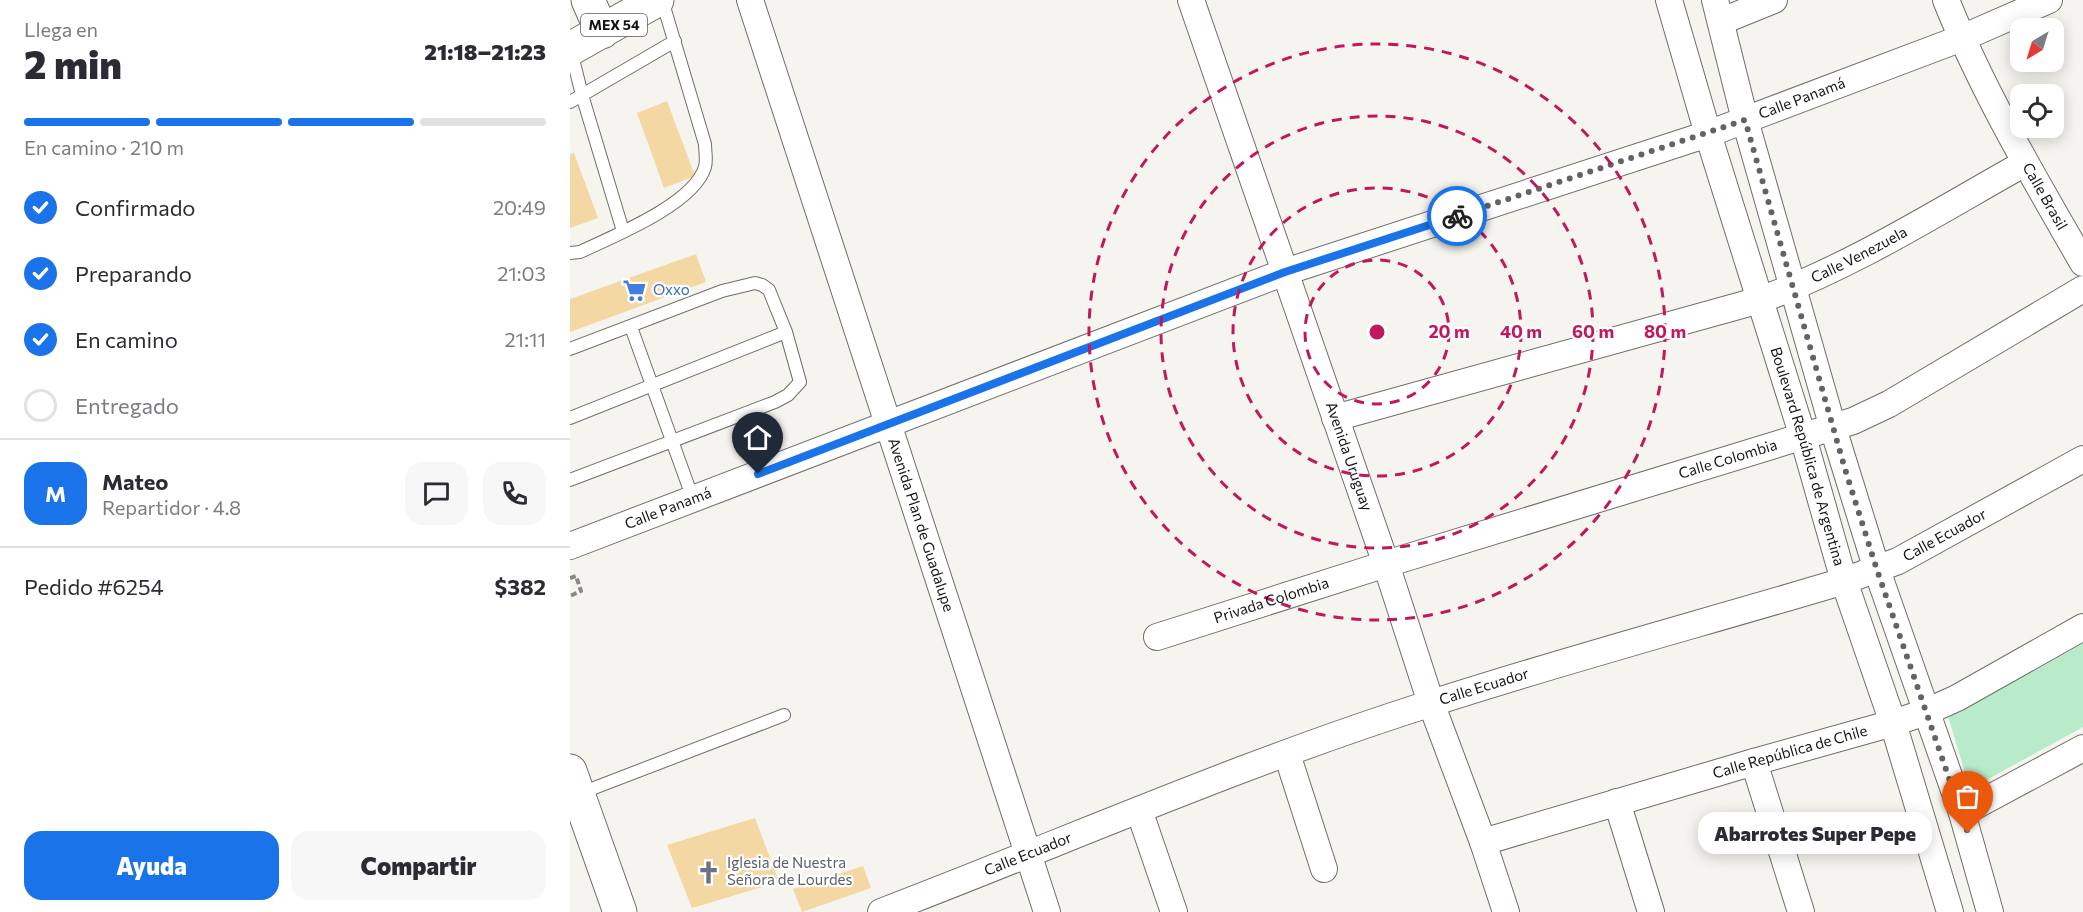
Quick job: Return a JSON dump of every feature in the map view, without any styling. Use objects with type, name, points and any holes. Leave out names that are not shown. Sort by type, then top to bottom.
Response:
[{"type":"main road","points":[[588,0],[602,32]]},
{"type":"main road","name":"MEX 54","points":[[571,49],[657,0]]},
{"type":"main road","points":[[574,782],[620,912]]},
{"type":"street","name":"Avenida Plan de Guadalupe","points":[[750,0],[1047,912]]},
{"type":"street","name":"Avenida Uruguay","points":[[1191,0],[1386,564],[1431,703],[1483,842],[1506,912]]},
{"type":"street","name":"Boulevard República de Argentina","points":[[1669,0],[1708,134],[1803,437],[1844,581],[1893,723],[1950,912]]},
{"type":"street","points":[[1774,0],[1718,11],[1745,120],[1833,428],[1877,570],[1962,813],[1990,912]]},
{"type":"street","name":"Calle Brasil","points":[[1946,0],[1962,38],[2025,163],[2083,263]]},
{"type":"street","name":"Calle Panamá","points":[[570,546],[1285,272],[1708,134],[1962,38],[2049,0]]},
{"type":"street","name":"Calle Venezuela","points":[[1335,418],[1760,300],[1794,288],[1829,272],[2025,163]]},
{"type":"street","name":"Calle Colombia","points":[[1386,564],[1833,428],[1889,404],[2083,289]]},
{"type":"street","name":"Calle Ecuador","points":[[881,912],[1139,810],[1431,703],[1877,570],[1898,561],[2083,459]]},
{"type":"street","name":"Privada Colombia","points":[[1156,637],[1386,564]]},
{"type":"street","name":"Calle República de Chile","points":[[1483,842],[1926,712],[1956,698],[2083,627]]},
{"type":"street","points":[[1962,813],[2083,748]]},
{"type":"street","points":[[1287,754],[1324,869]]},
{"type":"street","points":[[1754,762],[1801,912]]},
{"type":"street","points":[[1617,802],[1651,912]]},
{"type":"street","points":[[1139,810],[1174,912]]},
{"type":"lane","points":[[570,253],[580,252],[658,213],[695,185],[705,166],[705,144],[662,0]]},
{"type":"lane","points":[[570,102],[675,41]]},
{"type":"lane","points":[[571,49],[582,95],[622,231]]},
{"type":"lane","points":[[570,349],[722,291],[755,283],[769,290],[786,332],[800,382],[788,395],[767,405],[570,480]]},
{"type":"lane","points":[[631,327],[693,499]]},
{"type":"lane","points":[[570,418],[786,332]]},
{"type":"lane","points":[[574,782],[784,715]]},
{"type":"path","points":[[570,578],[576,576],[581,591],[570,596]]},
{"type":"green space","points":[[2083,640],[2083,727],[1970,789],[1948,716]]},
{"type":"building","points":[[667,101],[695,176],[664,188],[637,113]]},
{"type":"building","points":[[574,153],[598,218],[570,228],[570,154]]},
{"type":"building","points":[[696,254],[706,282],[570,332],[570,299]]},
{"type":"building","points":[[755,818],[779,882],[692,908],[667,845]]},
{"type":"building","points":[[863,866],[871,888],[802,912],[793,889]]},
{"type":"way so far","points":[[1457,216],[1745,120],[1845,469],[1877,570],[1968,833]]},
{"type":"place","name":"Oxxo","points":[[635,290]]},
{"type":"place","name":"Abarrotes Super Pepe","points":[[1968,833]]},
{"type":"place","name":"Iglesia de Nuestra Señora de Lourdes","points":[[709,872]]},
{"type":"route","points":[[758,474],[1285,272],[1457,216]]}]
